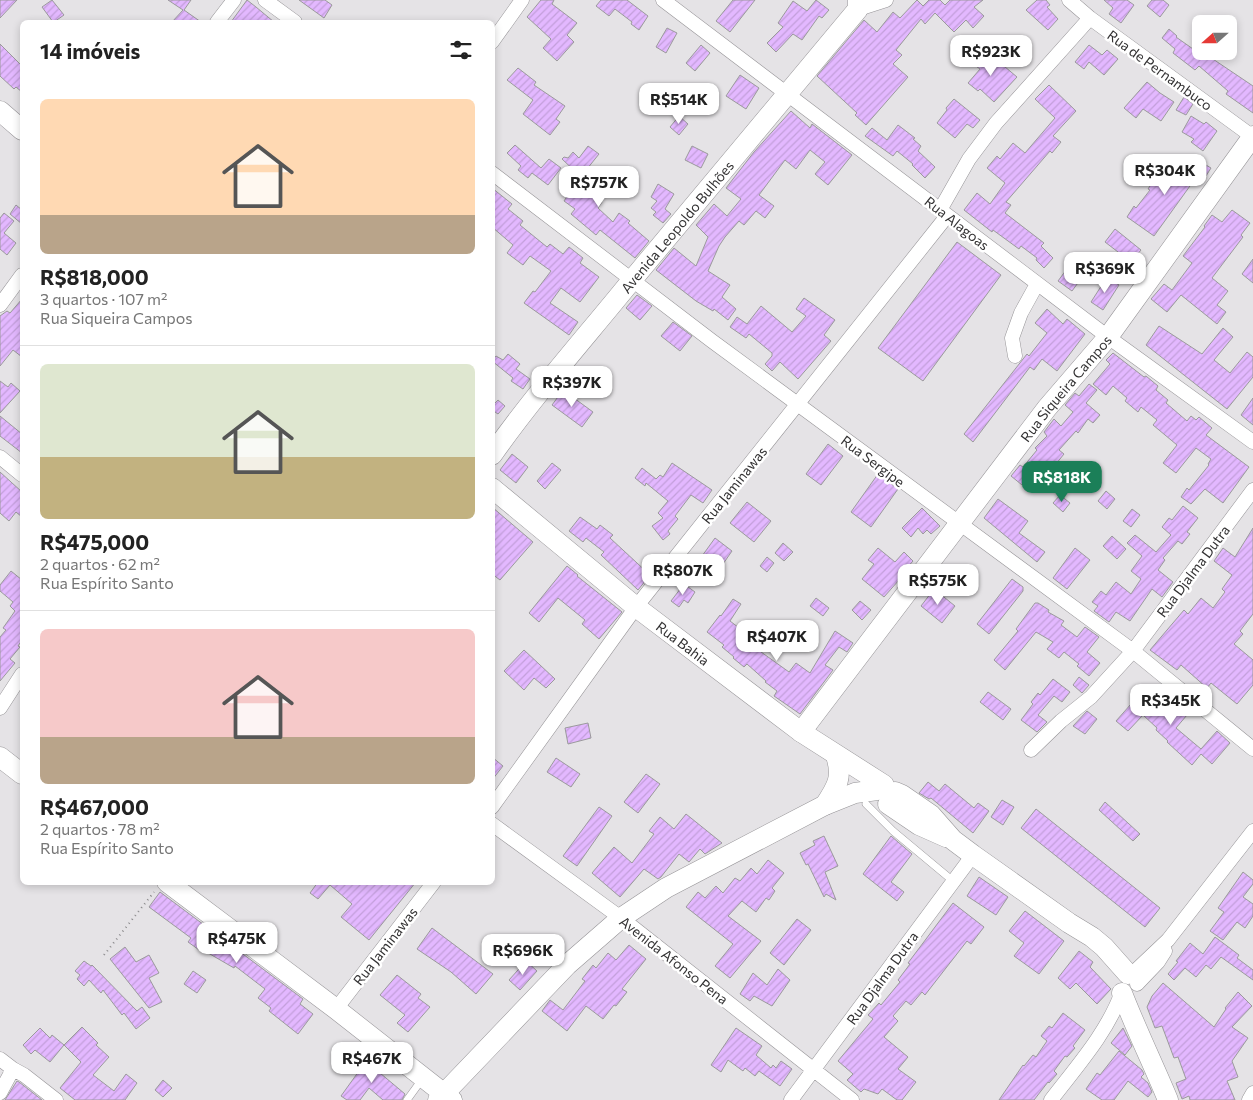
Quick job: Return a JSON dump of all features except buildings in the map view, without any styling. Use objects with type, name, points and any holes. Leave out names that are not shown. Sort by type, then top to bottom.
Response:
[{"type":"street","points":[[219,20],[234,0]]},
{"type":"street","points":[[265,0],[292,20]]},
{"type":"street","points":[[495,38],[522,0]]},
{"type":"street","name":"Rua Alagoas","points":[[663,0],[1037,284],[1253,442]]},
{"type":"street","points":[[858,5],[886,0]]},
{"type":"street","name":"Rua de Pernambuco","points":[[1069,0],[1090,18],[1253,137]]},
{"type":"street","name":"Avenida Leopoldo Bulhões","points":[[495,451],[559,367],[858,5]]},
{"type":"street","name":"Rua Jaminawas","points":[[495,803],[636,607],[798,404],[944,213],[969,159],[996,123],[1090,18]]},
{"type":"street","points":[[0,112],[20,128]]},
{"type":"street","name":"Rua Siqueira Campos","points":[[801,732],[1047,408],[1108,337],[1253,137]]},
{"type":"street","name":"Rua Sergipe","points":[[495,175],[712,341],[1132,651],[1253,748]]},
{"type":"street","points":[[0,289],[19,280]]},
{"type":"street","points":[[0,305],[19,280]]},
{"type":"street","points":[[1015,356],[1012,338],[1021,313],[1037,284]]},
{"type":"street","points":[[0,457],[20,473]]},
{"type":"street","name":"Rua Bahia","points":[[495,490],[636,607],[801,732],[836,756],[919,825],[953,840],[1104,947],[1127,984],[1142,1043],[1152,1061],[1168,1100]]},
{"type":"street","name":"Rua Djalma Dutra","points":[[1031,750],[1061,720],[1091,698],[1132,651],[1253,490]]},
{"type":"street","points":[[0,708],[20,677]]},
{"type":"street","points":[[825,805],[838,782],[841,770],[836,756]]},
{"type":"street","points":[[0,757],[20,772]]},
{"type":"street","points":[[162,886],[336,1009],[423,1078],[444,1098],[567,965],[621,918],[666,888],[825,805],[855,793],[882,796]]},
{"type":"street","points":[[763,836],[882,796]]},
{"type":"street","name":"Avenida Afonso Pena","points":[[495,826],[621,918],[852,1100]]},
{"type":"street","points":[[1051,1100],[1108,1024],[1127,984],[1168,940],[1253,831]]},
{"type":"street","name":"Rua Djalma Dutra","points":[[791,1100],[974,855]]},
{"type":"street","name":"Rua Jaminawas","points":[[336,1009],[432,885]]},
{"type":"street","points":[[0,1059],[56,1100]]},
{"type":"street","points":[[0,1093],[12,1069]]},
{"type":"street","points":[[1249,1100],[1253,1093]]},
{"type":"lane","points":[[882,796],[893,832],[953,881]]},
{"type":"lane","points":[[407,1100],[423,1078]]},
{"type":"path","points":[[104,955],[162,886]]}]
